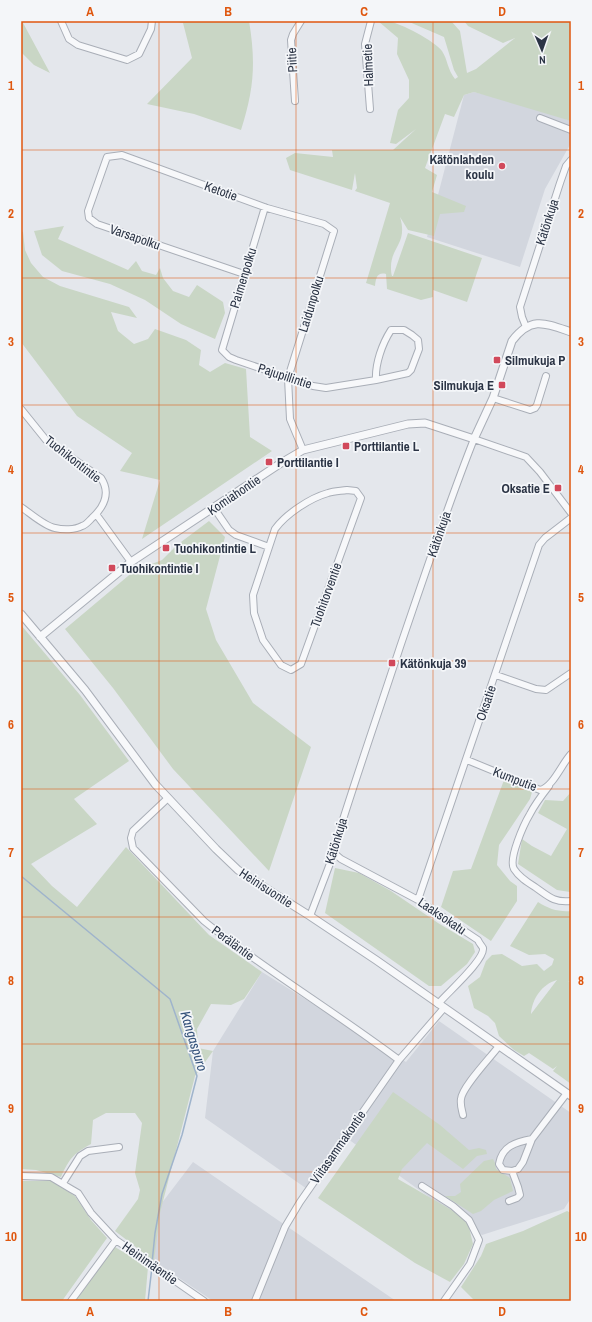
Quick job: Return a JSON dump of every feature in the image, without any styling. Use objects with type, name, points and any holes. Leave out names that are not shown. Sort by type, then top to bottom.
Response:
[{"type":"street","points":[[61,21],[69,39],[78,45],[127,60],[139,54],[151,29],[152,21]]},
{"type":"street","name":"Piitie","points":[[295,101],[291,40],[301,21]]},
{"type":"street","name":"Halmetie","points":[[370,109],[365,44],[371,21]]},
{"type":"street","points":[[540,118],[571,130]]},
{"type":"street","name":"Ketotie","points":[[107,157],[122,155],[265,207],[324,224],[334,230]]},
{"type":"street","name":"Varsapolku","points":[[107,157],[88,212],[89,218],[97,224],[244,274]]},
{"type":"street","name":"Kätönkuja","points":[[310,916],[334,853],[334,848],[360,764],[456,485],[474,439],[493,398],[512,341],[526,327],[520,307],[555,196],[566,166],[571,160]]},
{"type":"street","name":"Paimenpolku","points":[[222,350],[265,207]]},
{"type":"street","name":"Laidunpolku","points":[[288,378],[334,230]]},
{"type":"street","points":[[526,327],[535,324],[548,324],[571,332]]},
{"type":"street","name":"Pajupillintie","points":[[222,350],[229,357],[236,360],[313,386],[326,388],[376,380],[404,375],[411,370],[418,349],[418,340],[404,330],[391,330],[387,337],[376,369],[376,380]]},
{"type":"street","points":[[493,398],[524,409],[530,410],[535,408],[546,376]]},
{"type":"street","points":[[288,378],[290,419],[303,450]]},
{"type":"street","name":"Tuohikontintie","points":[[21,409],[46,440],[95,474],[107,490],[105,500],[96,514],[83,526],[70,529],[49,526],[21,507]]},
{"type":"street","name":"Komiahontie","points":[[40,637],[131,562],[303,450],[408,424],[425,423],[526,457],[540,472],[571,513]]},
{"type":"street","name":"Tuohitorventie","points":[[347,490],[356,491],[361,498],[301,664],[291,670],[281,665],[264,640],[254,613],[252,595],[269,546],[275,529],[280,522],[314,498],[329,493],[347,490]]},
{"type":"street","points":[[214,508],[232,533],[269,546]]},
{"type":"street","points":[[96,514],[131,562]]},
{"type":"street","name":"Oksatie","points":[[418,900],[539,546],[545,538],[571,518]]},
{"type":"street","name":"Heinisuontie","points":[[21,614],[85,690],[155,784],[216,849],[238,870],[310,916],[569,1094]]},
{"type":"street","points":[[496,674],[536,689],[546,690],[571,673]]},
{"type":"street","name":"Kumputie","points":[[467,760],[540,790],[549,786],[564,762],[571,754]]},
{"type":"street","points":[[549,786],[530,814],[521,833],[512,859],[513,868],[520,877],[551,898],[558,901],[571,901]]},
{"type":"street","name":"Peräläntie","points":[[168,798],[133,830],[131,838],[133,848],[204,921],[214,929],[399,1060]]},
{"type":"street","name":"Laaksokatu","points":[[334,853],[341,859],[418,900],[478,940],[483,948],[482,956],[441,1006]]},
{"type":"street","name":"Viitasammakontie","points":[[255,1301],[285,1227],[300,1202],[399,1060],[441,1006]]},
{"type":"street","points":[[463,1115],[461,1098],[466,1088],[499,1046]]},
{"type":"street","points":[[532,1139],[523,1140],[507,1148],[500,1156],[499,1164],[503,1170],[512,1171],[518,1169],[524,1162],[532,1139],[569,1094]]},
{"type":"street","points":[[63,1183],[80,1156],[88,1151],[119,1147]]},
{"type":"street","points":[[509,1201],[520,1195],[512,1171]]},
{"type":"street","name":"Heinimäentie","points":[[21,1176],[51,1177],[78,1193],[91,1213],[116,1240],[204,1301]]},
{"type":"street","points":[[422,1186],[453,1206],[469,1220],[479,1240],[470,1264],[444,1301]]},
{"type":"street","points":[[71,1301],[116,1240]]},
{"type":"shaded area","name":"Kätönlahden koulu","points":[[474,92],[531,106],[571,121],[571,143],[545,189],[520,267],[427,237],[464,95]]},
{"type":"shaded area","points":[[262,972],[406,1062],[439,1021],[571,1113],[571,1198],[564,1209],[482,1235],[348,1139],[310,1191],[205,1118],[213,1051]]},
{"type":"shaded area","points":[[193,1162],[396,1301],[213,1301],[154,1261],[158,1208]]},
{"type":"green space","points":[[21,21],[50,73],[34,65],[21,52]]},
{"type":"green space","points":[[173,21],[249,21],[253,50],[253,63],[249,102],[241,130],[194,114],[147,104],[192,58],[183,23]]},
{"type":"green space","points":[[378,21],[393,22],[401,25],[432,42],[442,51],[450,72],[455,79],[458,77],[454,70],[444,37],[407,21],[451,21],[460,31],[467,73],[476,69],[515,38],[503,43],[468,26],[464,21],[571,21],[571,121],[474,92],[464,95],[454,117],[445,114],[425,168],[437,175],[432,192],[466,206],[464,212],[440,214],[434,236],[408,230],[400,217],[402,233],[392,260],[392,276],[408,233],[482,258],[467,302],[433,290],[433,297],[421,300],[387,289],[386,274],[381,274],[378,276],[375,286],[366,283],[390,203],[355,191],[357,188],[355,173],[352,190],[290,170],[286,158],[295,153],[333,157],[332,150],[393,150],[416,129],[396,144],[390,143],[398,110],[409,98],[409,80],[397,54],[398,38]]},
{"type":"green space","points":[[64,226],[58,239],[128,270],[136,261],[142,271],[156,275],[160,268],[163,278],[173,291],[189,297],[197,285],[223,302],[225,313],[215,339],[181,324],[145,300],[110,284],[62,271],[42,255],[34,231]]},
{"type":"green space","points":[[21,231],[23,232],[25,250],[31,263],[43,277],[60,286],[129,307],[137,318],[111,312],[118,331],[134,344],[148,339],[155,329],[186,340],[201,350],[199,365],[210,372],[225,363],[246,369],[250,437],[272,451],[142,539],[160,480],[120,471],[132,453],[77,416],[21,342]]},
{"type":"green space","points":[[209,521],[225,537],[206,609],[216,640],[253,703],[311,747],[269,871],[173,769],[113,688],[65,629],[134,571],[162,560],[177,545]]},
{"type":"green space","points":[[21,625],[80,695],[129,761],[74,799],[97,824],[31,864],[52,886],[77,907],[126,847],[209,935],[262,972],[244,999],[231,1005],[211,1004],[197,1029],[198,1048],[213,1051],[195,1076],[160,1213],[154,1261],[115,1231],[138,1199],[140,1190],[135,1173],[142,1123],[135,1113],[106,1113],[93,1120],[91,1144],[72,1158],[61,1177],[36,1170],[21,1169]]},
{"type":"green space","points":[[504,780],[532,792],[530,799],[499,845],[497,865],[510,881],[517,886],[517,901],[491,941],[441,907],[453,871],[471,869]]},
{"type":"green space","points":[[571,792],[570,892],[557,890],[518,864],[522,839],[551,856],[567,829],[538,813],[545,800],[563,801]]},
{"type":"green space","points":[[335,868],[359,873],[391,891],[438,923],[473,944],[475,952],[467,964],[441,986],[429,986],[325,913]]},
{"type":"green space","points":[[538,902],[554,910],[571,911],[571,982],[568,981],[571,983],[571,1084],[553,1071],[557,1066],[553,1069],[529,1053],[524,1056],[514,1050],[499,1036],[495,1023],[488,1016],[474,1008],[468,986],[480,977],[486,961],[492,955],[502,954],[522,966],[537,964],[544,971],[552,965],[554,959],[545,954],[529,955],[510,946]],"holes":[[[557,980],[531,1014],[533,1003],[542,989]]]},
{"type":"green space","points":[[393,1092],[440,1125],[469,1150],[479,1148],[486,1150],[487,1154],[477,1156],[463,1169],[427,1143],[402,1169],[398,1179],[462,1216],[468,1223],[473,1244],[464,1264],[450,1282],[415,1263],[318,1198]]},
{"type":"green space","points":[[493,1159],[496,1169],[510,1178],[513,1191],[494,1200],[481,1211],[473,1214],[445,1196],[455,1196],[461,1192],[460,1184],[484,1161]]},
{"type":"green space","points":[[21,1181],[51,1181],[75,1196],[91,1220],[107,1238],[62,1301],[21,1301]]},
{"type":"green space","points":[[567,1211],[571,1213],[571,1301],[475,1301],[461,1287],[481,1256],[486,1244],[523,1231]]},
{"type":"green space","points":[[115,1247],[148,1267],[145,1301],[75,1301]]},
{"type":"waterway","name":"Kangaspuro","points":[[21,876],[170,999],[197,1076],[182,1135],[162,1194],[155,1233],[152,1263]]},
{"type":"waterway","name":"Kangaspuro","points":[[148,1301],[152,1267]]},
{"type":"place","name":"Kätönlahden koulu","points":[[502,166]]},
{"type":"place","name":"Silmukuja P","points":[[497,360]]},
{"type":"place","name":"Silmukuja E","points":[[502,385]]},
{"type":"place","name":"Porttilantie L","points":[[346,446]]},
{"type":"place","name":"Porttilantie I","points":[[269,462]]},
{"type":"place","name":"Oksatie E","points":[[558,488]]},
{"type":"place","name":"Tuohikontintie L","points":[[166,548]]},
{"type":"place","name":"Tuohikontintie I","points":[[112,568]]},
{"type":"place","name":"Kätönkuja 39","points":[[392,663]]}]
